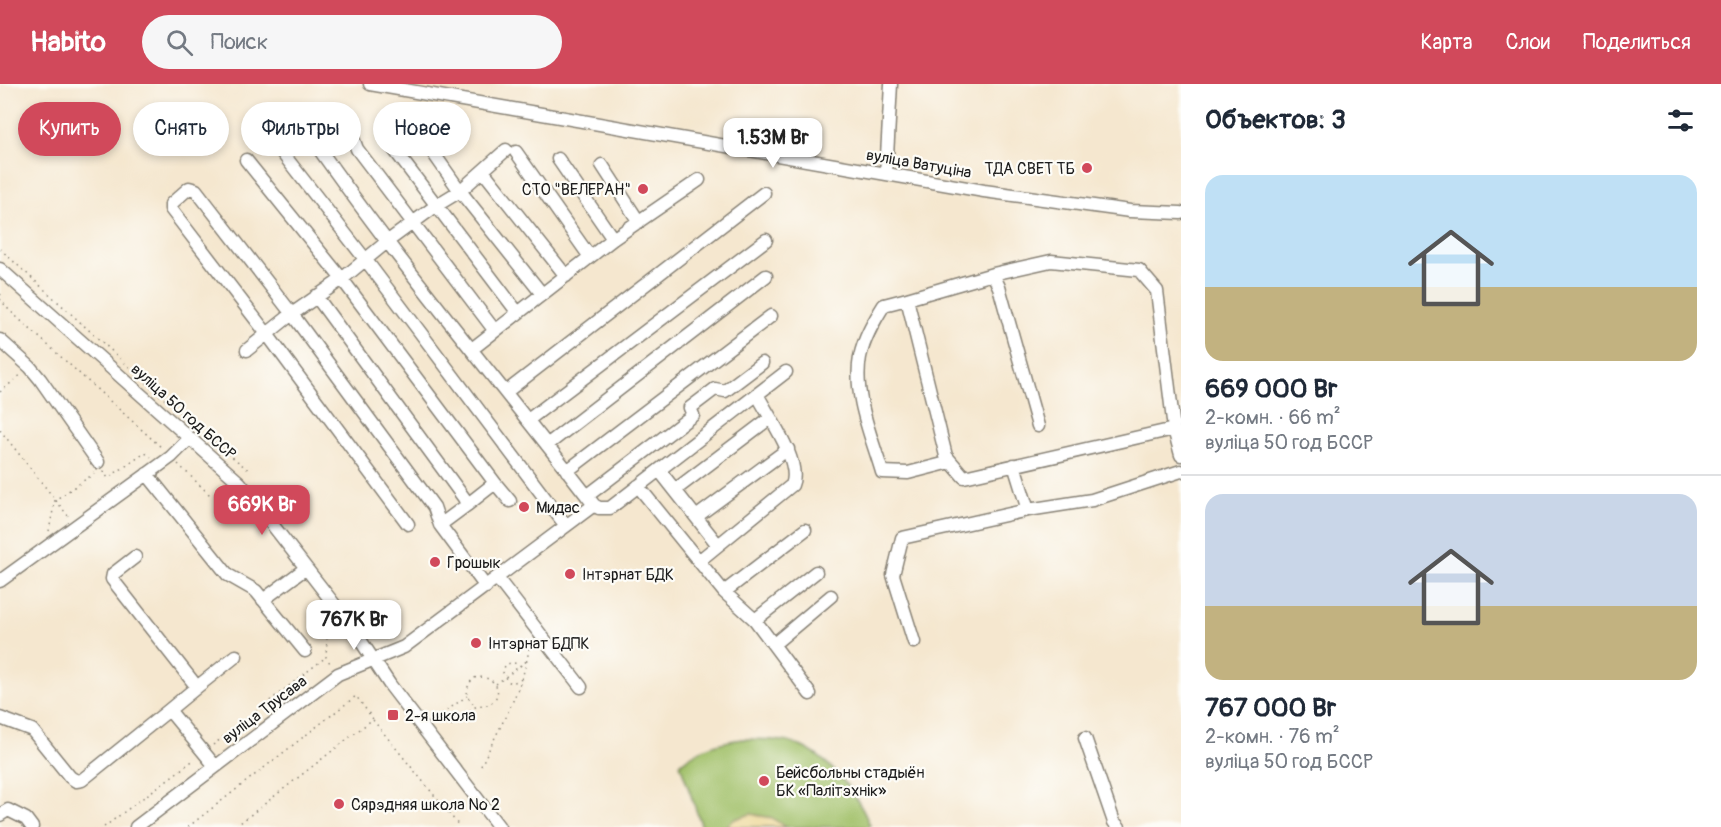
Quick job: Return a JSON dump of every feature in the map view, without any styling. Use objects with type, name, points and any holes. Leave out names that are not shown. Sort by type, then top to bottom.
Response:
[{"type":"street","name":"вуліца Ватуціна","points":[[370,84],[984,191],[1130,210],[1181,213]]},
{"type":"street","points":[[886,174],[891,84]]},
{"type":"street","points":[[247,350],[316,296],[342,279],[388,241],[460,191],[511,151],[590,257]]},
{"type":"street","points":[[361,153],[495,331]]},
{"type":"street","points":[[285,156],[566,526]]},
{"type":"street","points":[[323,156],[567,471],[590,500],[599,507],[610,508],[786,372]]},
{"type":"street","points":[[399,156],[518,313]]},
{"type":"street","points":[[435,156],[460,191],[542,294]]},
{"type":"street","points":[[558,159],[613,239]]},
{"type":"street","points":[[246,160],[342,279],[510,501]]},
{"type":"street","points":[[602,165],[639,222]]},
{"type":"street","points":[[483,171],[566,276]]},
{"type":"street","points":[[472,349],[613,239],[699,180]]},
{"type":"street","points":[[408,524],[267,334],[171,210],[174,200],[189,188],[196,190],[292,314],[434,507],[440,525],[486,587]]},
{"type":"street","points":[[506,392],[764,192]]},
{"type":"street","points":[[528,420],[766,240]]},
{"type":"street","points":[[951,462],[908,473],[882,472],[859,393],[860,357],[871,327],[884,305],[993,274],[1051,261],[1140,270],[1157,291],[1174,429],[1181,455]]},
{"type":"street","name":"вуліца 50 год БССР","points":[[0,268],[240,483],[351,626],[372,659],[498,827]]},
{"type":"street","points":[[993,274],[999,287],[1038,426]]},
{"type":"street","points":[[547,445],[766,276]]},
{"type":"street","points":[[316,296],[467,505]]},
{"type":"street","points":[[907,299],[946,456],[963,477],[1174,429]]},
{"type":"street","points":[[567,471],[771,316]]},
{"type":"street","points":[[0,340],[30,367],[98,462]]},
{"type":"street","name":"вуліца Трусава","points":[[136,827],[338,674],[404,647],[486,587],[566,526],[590,500],[693,415],[690,408],[716,389],[725,391],[762,363]]},
{"type":"street","points":[[700,560],[792,485],[795,478],[788,449],[757,394]]},
{"type":"street","points":[[675,490],[770,418]]},
{"type":"street","points":[[0,581],[171,457],[190,438]]},
{"type":"street","points":[[696,517],[788,449]]},
{"type":"street","points":[[1014,465],[1028,510]]},
{"type":"street","points":[[659,470],[718,545]]},
{"type":"street","points":[[914,642],[893,575],[902,538],[1028,510],[1092,500],[1181,471]]},
{"type":"street","points":[[147,474],[228,575],[256,591],[305,651]]},
{"type":"street","points":[[440,525],[495,483]]},
{"type":"street","points":[[638,486],[724,592],[755,620],[810,694]]},
{"type":"street","points":[[724,592],[805,530]]},
{"type":"street","points":[[135,557],[113,574],[112,579],[197,687]]},
{"type":"street","points":[[264,600],[306,568]]},
{"type":"street","points":[[755,620],[816,572]]},
{"type":"street","points":[[497,578],[581,687]]},
{"type":"street","points":[[774,644],[831,596]]},
{"type":"street","points":[[0,718],[32,730],[70,777],[76,781],[82,780],[236,656]]},
{"type":"street","points":[[169,711],[215,766]]},
{"type":"street","points":[[1085,738],[1114,822],[1119,827]]},
{"type":"street","points":[[0,815],[8,810],[26,819],[32,827]]},
{"type":"path","points":[[0,249],[195,427],[251,472]]},
{"type":"path","points":[[4,292],[0,297],[9,310],[147,433],[210,495]]},
{"type":"path","points":[[0,392],[30,367]]},
{"type":"path","points":[[0,430],[69,518],[68,525]]},
{"type":"path","points":[[48,537],[56,500],[101,468],[108,478],[145,453],[154,458]]},
{"type":"path","points":[[481,766],[529,659],[531,623]]},
{"type":"path","points":[[327,639],[326,657],[334,669]]},
{"type":"path","points":[[104,827],[326,657]]},
{"type":"path","points":[[495,685],[529,659]]},
{"type":"path","points":[[504,678],[505,665],[515,662],[520,666]]},
{"type":"path","points":[[474,678],[489,678],[495,685],[497,694],[487,706],[473,704],[467,695],[468,686],[474,678]]},
{"type":"path","points":[[504,678],[512,683],[522,678]]},
{"type":"path","points":[[442,714],[467,695]]},
{"type":"path","points":[[188,827],[356,696],[460,827]]},
{"type":"path","points":[[451,726],[477,706]]},
{"type":"path","points":[[235,827],[373,719]]},
{"type":"green space","name":"Бейсбольны стадыён БК «Палітэхнік»","points":[[742,739],[788,742],[815,754],[838,774],[857,799],[870,825],[867,827],[702,827],[680,764],[709,747]]},
{"type":"sand","points":[[751,814],[772,818],[785,827],[725,827],[735,819]]},
{"type":"place","name":"ТДА СВЕТ ТБ","points":[[1087,168]]},
{"type":"place","name":"СТО \"ВЕЛЕРАН\"","points":[[643,189]]},
{"type":"place","name":"Мидас","points":[[524,507]]},
{"type":"place","name":"Грошык","points":[[435,562]]},
{"type":"place","name":"Інтэрнат БДК","points":[[570,574]]},
{"type":"place","name":"Інтэрнат БДПК","points":[[476,643]]},
{"type":"place","name":"2-я школа","points":[[393,715]]},
{"type":"place","name":"Бейсбольны стадыён БК «Палітэхнік»","points":[[764,781]]},
{"type":"place","name":"Сярэдняя школа № 2","points":[[339,804]]}]
